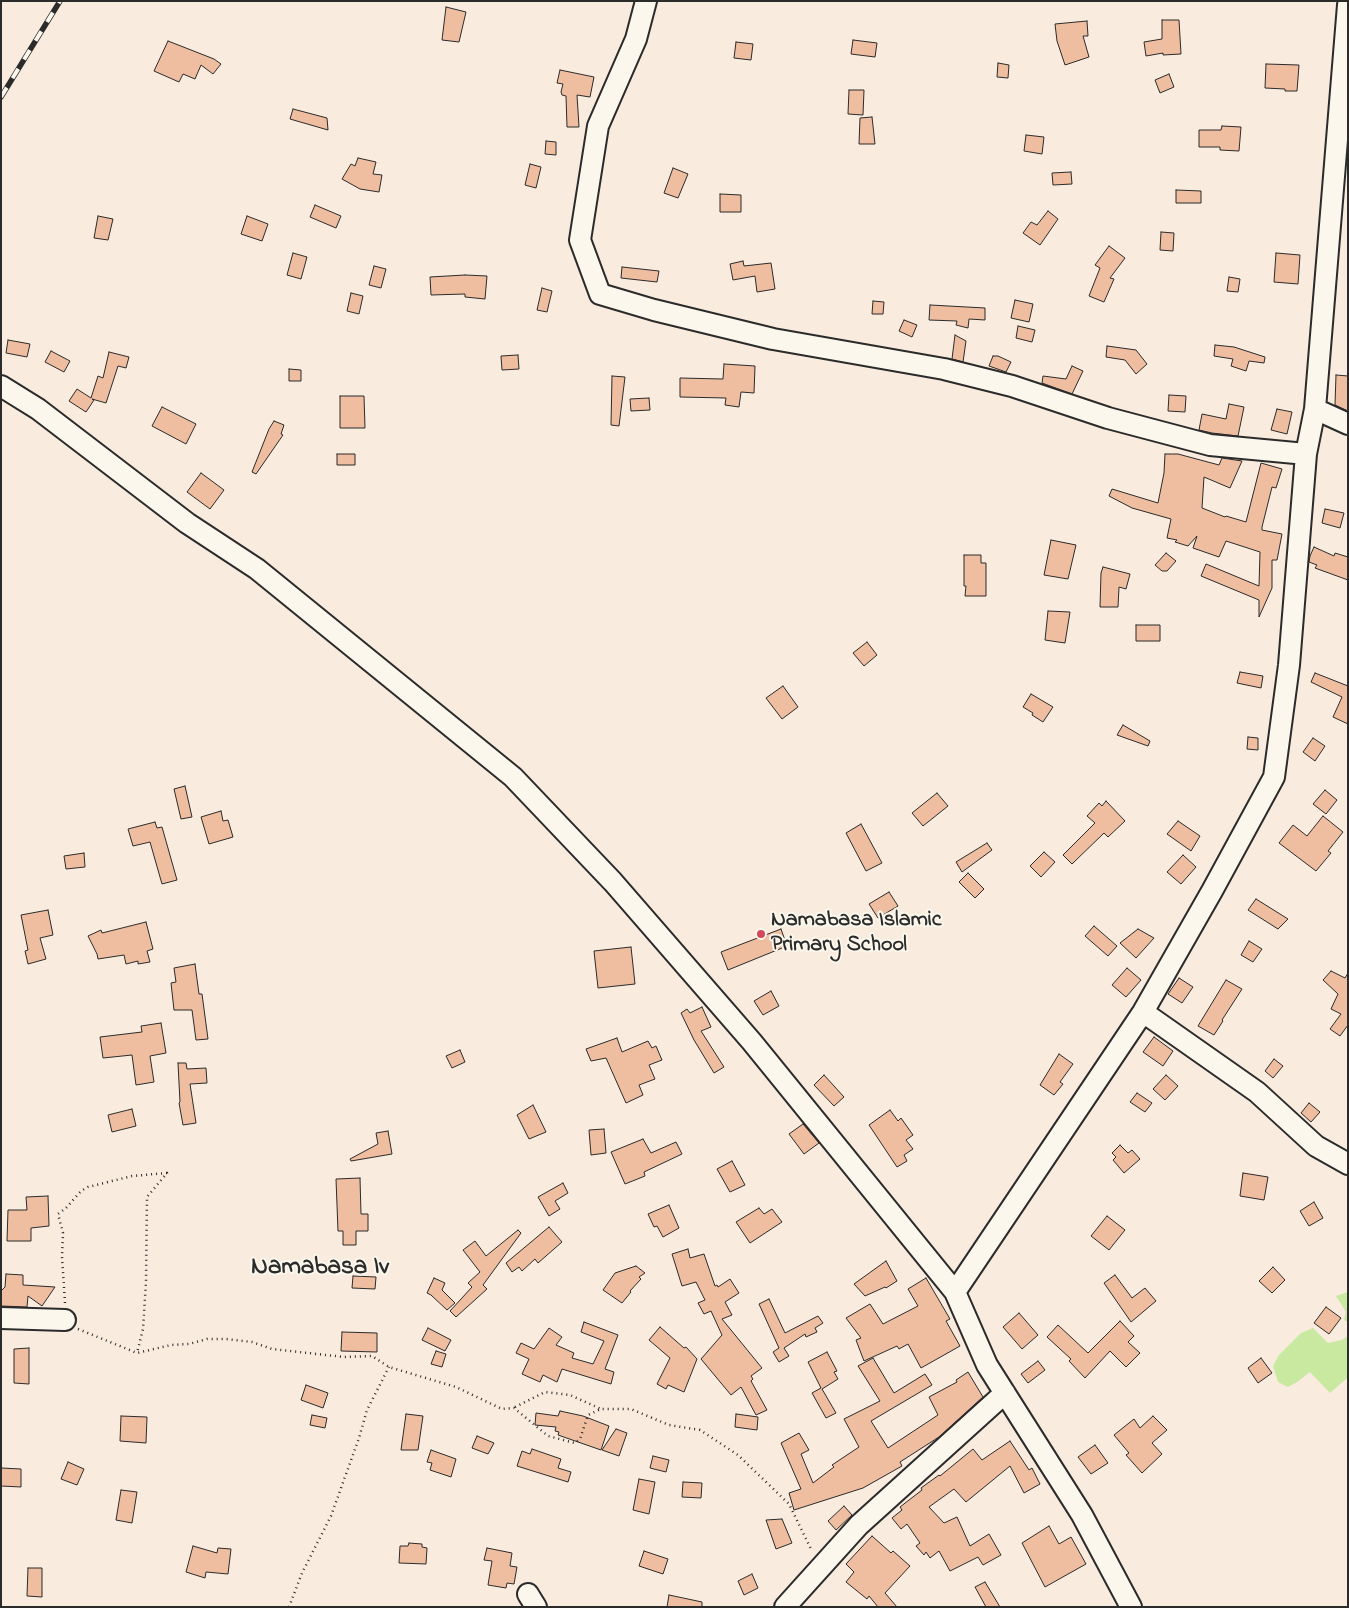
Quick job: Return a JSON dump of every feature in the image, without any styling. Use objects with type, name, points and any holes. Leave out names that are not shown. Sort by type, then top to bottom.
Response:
[{"type":"street","points":[[646,1],[636,39],[598,126],[580,240],[600,294],[654,310],[773,339],[944,368],[1012,386],[1108,418],[1210,445],[1306,454]]},
{"type":"street","points":[[955,1292],[1143,1012],[1274,777],[1289,664],[1306,454],[1315,409],[1348,5]]},
{"type":"street","points":[[1,386],[38,409],[188,523],[257,569],[513,777],[613,882],[752,1042],[955,1292],[988,1365],[1082,1515],[1131,1607]]},
{"type":"street","points":[[1315,409],[1348,424]]},
{"type":"street","points":[[1143,1012],[1257,1092],[1316,1146],[1348,1164]]},
{"type":"street","points":[[1,1318],[65,1320]]},
{"type":"street","points":[[785,1607],[800,1599],[818,1571],[859,1525],[1005,1392]]},
{"type":"path","points":[[137,1353],[143,1329],[146,1282],[147,1197],[168,1173],[132,1176],[88,1187],[81,1190],[66,1208],[58,1214],[63,1233],[62,1257],[65,1320],[79,1329],[137,1353],[207,1339],[226,1339],[252,1342],[272,1348],[344,1357],[372,1356],[389,1367],[456,1387],[502,1409],[514,1408],[544,1392],[570,1395],[601,1409],[631,1409],[669,1425],[700,1430],[738,1455],[789,1504],[811,1547],[818,1571]]},
{"type":"path","points":[[289,1607],[302,1574],[332,1516],[367,1410],[389,1367]]},
{"type":"path","points":[[514,1408],[548,1436],[575,1443],[580,1439],[588,1415],[601,1409]]},
{"type":"green space","points":[[1348,1292],[1348,1322],[1344,1320],[1346,1312],[1336,1296]]},
{"type":"green space","points":[[1313,1328],[1328,1343],[1342,1340],[1348,1336],[1348,1377],[1330,1393],[1310,1372],[1288,1387],[1278,1382],[1273,1366],[1279,1355],[1301,1333]]},
{"type":"building","points":[[446,7],[466,12],[459,42],[442,40]]},
{"type":"building","points":[[1162,20],[1179,20],[1181,54],[1163,55],[1163,53],[1146,56],[1144,42],[1162,39]]},
{"type":"building","points":[[1087,21],[1088,36],[1083,36],[1089,57],[1065,65],[1057,41],[1055,24]]},
{"type":"building","points":[[853,40],[877,43],[875,57],[851,54]]},
{"type":"building","points":[[168,41],[214,59],[221,64],[213,74],[201,65],[195,79],[183,74],[179,82],[154,71]]},
{"type":"building","points":[[736,42],[753,44],[751,60],[734,58]]},
{"type":"building","points":[[998,63],[1009,65],[1008,78],[997,77]]},
{"type":"building","points":[[1266,64],[1299,65],[1297,91],[1265,88]]},
{"type":"building","points":[[560,70],[594,77],[590,97],[577,95],[579,127],[567,127],[566,96],[562,95],[561,92],[563,84],[557,83]]},
{"type":"building","points":[[1169,74],[1174,87],[1160,93],[1155,80]]},
{"type":"building","points":[[849,90],[864,90],[863,115],[848,114]]},
{"type":"building","points":[[293,109],[327,118],[328,130],[290,119]]},
{"type":"building","points":[[872,117],[875,144],[859,144],[860,118]]},
{"type":"building","points":[[1222,126],[1241,127],[1239,151],[1220,150],[1220,147],[1199,147],[1199,130],[1221,130]]},
{"type":"building","points":[[1026,135],[1044,137],[1042,154],[1024,151]]},
{"type":"building","points":[[546,141],[556,142],[556,155],[545,154]]},
{"type":"building","points":[[358,158],[376,162],[373,174],[382,175],[379,192],[360,189],[342,179],[351,164],[355,166]]},
{"type":"building","points":[[530,164],[541,167],[536,188],[525,185]]},
{"type":"building","points":[[673,168],[688,174],[678,198],[664,193]]},
{"type":"building","points":[[1071,172],[1072,184],[1053,185],[1052,173]]},
{"type":"building","points":[[1176,190],[1201,191],[1201,203],[1176,203]]},
{"type":"building","points":[[720,194],[741,195],[741,212],[720,212]]},
{"type":"building","points":[[315,205],[341,216],[336,228],[310,217]]},
{"type":"building","points":[[1048,211],[1058,219],[1040,245],[1023,233],[1031,222],[1037,225]]},
{"type":"building","points":[[98,216],[113,219],[108,240],[94,238]]},
{"type":"building","points":[[247,216],[268,224],[262,241],[241,234]]},
{"type":"building","points":[[1161,232],[1174,233],[1173,251],[1160,250]]},
{"type":"building","points":[[1109,246],[1125,258],[1110,278],[1114,279],[1104,302],[1089,296],[1100,268],[1095,265]]},
{"type":"building","points":[[293,253],[307,257],[301,279],[287,275]]},
{"type":"building","points":[[1276,253],[1300,255],[1298,284],[1274,282]]},
{"type":"building","points":[[743,261],[744,266],[771,263],[775,289],[757,292],[755,276],[733,280],[730,264]]},
{"type":"building","points":[[374,266],[386,269],[381,288],[369,285]]},
{"type":"building","points":[[622,267],[659,271],[657,282],[621,278]]},
{"type":"building","points":[[487,276],[485,299],[465,297],[465,294],[431,295],[430,277]]},
{"type":"building","points":[[1229,277],[1240,279],[1238,292],[1227,291]]},
{"type":"building","points":[[542,288],[552,291],[547,312],[537,310]]},
{"type":"building","points":[[351,293],[363,296],[359,314],[347,311]]},
{"type":"building","points":[[1015,300],[1033,304],[1029,322],[1011,318]]},
{"type":"building","points":[[873,301],[884,302],[883,314],[872,314]]},
{"type":"building","points":[[930,305],[985,308],[985,320],[969,319],[968,328],[956,325],[957,321],[929,320]]},
{"type":"building","points":[[904,320],[917,325],[912,337],[899,331]]},
{"type":"building","points":[[1018,326],[1035,330],[1032,342],[1016,338]]},
{"type":"building","points":[[955,335],[966,341],[963,362],[952,359]]},
{"type":"building","points":[[8,340],[30,344],[27,357],[6,353]]},
{"type":"building","points":[[1215,345],[1234,347],[1265,357],[1264,363],[1249,361],[1246,371],[1231,366],[1233,359],[1214,356]]},
{"type":"building","points":[[1107,346],[1136,350],[1147,364],[1136,374],[1125,360],[1106,357]]},
{"type":"building","points":[[51,351],[70,361],[64,372],[45,362]]},
{"type":"building","points":[[109,352],[129,357],[126,368],[118,366],[106,403],[92,399],[94,400],[86,412],[69,401],[77,389],[91,398],[98,376],[103,378]]},
{"type":"building","points":[[518,355],[519,369],[502,370],[501,356]]},
{"type":"building","points":[[993,356],[998,356],[1011,362],[1006,372],[989,366]]},
{"type":"building","points":[[724,364],[755,366],[754,393],[741,392],[739,407],[725,405],[726,398],[680,397],[680,378],[723,379]]},
{"type":"building","points":[[1072,366],[1083,371],[1072,394],[1042,383],[1043,376],[1066,379]]},
{"type":"building","points":[[289,369],[301,370],[301,381],[289,381]]},
{"type":"building","points":[[1336,375],[1348,376],[1348,411],[1335,405]]},
{"type":"building","points":[[612,376],[625,377],[619,426],[611,425]]},
{"type":"building","points":[[1169,395],[1186,396],[1185,412],[1168,411]]},
{"type":"building","points":[[340,396],[364,396],[365,428],[340,428]]},
{"type":"building","points":[[649,398],[650,410],[631,411],[630,399]]},
{"type":"building","points":[[1229,404],[1244,407],[1238,436],[1199,430],[1202,414],[1226,419]]},
{"type":"building","points":[[162,407],[196,424],[186,444],[152,426]]},
{"type":"building","points":[[1277,409],[1292,412],[1287,434],[1271,430]]},
{"type":"building","points":[[274,421],[284,425],[281,434],[283,435],[256,474],[252,472]]},
{"type":"building","points":[[337,454],[355,454],[355,465],[337,465]]},
{"type":"building","points":[[1165,454],[1178,454],[1219,465],[1222,458],[1242,461],[1230,488],[1204,477],[1202,508],[1225,517],[1246,522],[1261,463],[1282,469],[1276,488],[1272,487],[1262,527],[1262,530],[1282,534],[1277,560],[1272,560],[1272,588],[1259,617],[1259,600],[1201,576],[1206,564],[1259,586],[1260,552],[1226,541],[1219,557],[1193,548],[1197,536],[1188,546],[1175,542],[1177,540],[1167,538],[1171,519],[1132,508],[1109,496],[1112,489],[1158,503],[1164,473]]},
{"type":"building","points":[[201,473],[224,490],[210,509],[187,492]]},
{"type":"building","points":[[1325,509],[1344,513],[1340,528],[1322,523]]},
{"type":"building","points":[[1051,540],[1076,545],[1068,579],[1044,575]]},
{"type":"building","points":[[1314,547],[1334,556],[1335,553],[1348,557],[1348,580],[1315,568],[1317,565],[1309,562]]},
{"type":"building","points":[[1166,553],[1176,561],[1167,571],[1162,571],[1155,565]]},
{"type":"building","points":[[964,555],[981,555],[981,563],[986,563],[986,596],[965,596]]},
{"type":"building","points":[[1103,567],[1130,574],[1126,589],[1119,587],[1118,607],[1100,607],[1101,573]]},
{"type":"building","points":[[1048,611],[1070,612],[1065,643],[1045,640]]},
{"type":"building","points":[[1136,625],[1160,625],[1160,641],[1136,641]]},
{"type":"building","points":[[867,642],[877,655],[864,666],[853,653]]},
{"type":"building","points":[[1240,672],[1263,676],[1261,688],[1237,683]]},
{"type":"building","points":[[1315,673],[1348,686],[1348,724],[1333,717],[1342,697],[1311,682]]},
{"type":"building","points":[[783,686],[798,707],[782,719],[766,698]]},
{"type":"building","points":[[1031,694],[1053,707],[1043,722],[1023,707]]},
{"type":"building","points":[[1123,725],[1150,741],[1148,746],[1117,735]]},
{"type":"building","points":[[1248,737],[1258,738],[1258,750],[1247,749]]},
{"type":"building","points":[[1313,738],[1325,746],[1315,761],[1303,752]]},
{"type":"building","points":[[185,786],[192,817],[181,819],[174,789]]},
{"type":"building","points":[[1325,790],[1337,800],[1326,814],[1313,804]]},
{"type":"building","points":[[937,793],[948,806],[923,826],[912,813]]},
{"type":"building","points":[[1106,801],[1125,821],[1108,837],[1104,833],[1072,864],[1063,855],[1095,823],[1087,816],[1099,803],[1102,806]]},
{"type":"building","points":[[221,811],[223,821],[228,820],[233,837],[209,844],[201,817]]},
{"type":"building","points":[[1323,816],[1343,832],[1328,851],[1331,853],[1316,871],[1279,843],[1293,825],[1307,836]]},
{"type":"building","points":[[1178,821],[1200,836],[1191,851],[1167,834]]},
{"type":"building","points":[[155,822],[157,828],[162,827],[177,880],[162,884],[150,842],[133,846],[128,829]]},
{"type":"building","points":[[861,824],[882,863],[866,871],[846,833]]},
{"type":"building","points":[[987,843],[992,850],[962,872],[956,862]]},
{"type":"building","points":[[1044,852],[1055,862],[1041,877],[1030,866]]},
{"type":"building","points":[[84,853],[85,867],[66,869],[64,856]]},
{"type":"building","points":[[1183,855],[1196,867],[1181,884],[1167,872]]},
{"type":"building","points":[[968,873],[984,889],[975,898],[959,882]]},
{"type":"building","points":[[889,892],[898,906],[878,918],[869,904]]},
{"type":"building","points":[[1256,899],[1288,919],[1278,929],[1248,910]]},
{"type":"building","points":[[48,910],[53,935],[40,938],[46,959],[28,964],[25,951],[28,950],[21,915]]},
{"type":"building","points":[[146,922],[153,949],[147,951],[150,962],[138,964],[138,961],[126,964],[124,955],[98,959],[88,936],[101,930],[102,933]]},
{"type":"building","points":[[1094,926],[1117,946],[1108,956],[1085,936]]},
{"type":"building","points":[[781,929],[787,946],[728,970],[721,952]]},
{"type":"building","points":[[1138,929],[1154,938],[1136,958],[1120,943]]},
{"type":"building","points":[[1249,941],[1262,949],[1253,962],[1241,955]]},
{"type":"building","points":[[631,947],[635,984],[598,988],[594,951]]},
{"type":"building","points":[[195,964],[199,994],[202,994],[208,1039],[196,1040],[192,1010],[174,1010],[171,983],[176,982],[174,968]]},
{"type":"building","points":[[1127,968],[1141,980],[1126,997],[1112,985]]},
{"type":"building","points":[[1331,971],[1345,978],[1348,973],[1348,1025],[1340,1036],[1330,1029],[1341,1014],[1331,1009],[1338,994],[1323,980]]},
{"type":"building","points":[[1179,978],[1193,987],[1182,1003],[1168,994]]},
{"type":"building","points":[[1226,980],[1242,989],[1214,1035],[1198,1026]]},
{"type":"building","points":[[771,991],[779,1006],[763,1015],[754,1001]]},
{"type":"building","points":[[702,1007],[711,1027],[701,1031],[724,1067],[714,1073],[694,1040],[681,1013],[687,1009],[690,1013]]},
{"type":"building","points":[[161,1023],[166,1053],[150,1056],[154,1082],[136,1085],[132,1055],[103,1058],[100,1037],[142,1032],[141,1026]]},
{"type":"building","points":[[1154,1037],[1173,1051],[1163,1066],[1143,1052]]},
{"type":"building","points":[[617,1038],[622,1052],[648,1041],[652,1048],[656,1046],[662,1060],[649,1065],[655,1079],[639,1085],[643,1095],[626,1103],[606,1058],[591,1061],[586,1049]]},
{"type":"building","points":[[460,1050],[465,1062],[452,1068],[446,1056]]},
{"type":"building","points":[[1059,1054],[1073,1064],[1060,1082],[1063,1084],[1054,1095],[1040,1085]]},
{"type":"building","points":[[1274,1059],[1283,1066],[1273,1078],[1265,1071]]},
{"type":"building","points":[[178,1063],[186,1063],[187,1069],[206,1068],[207,1083],[190,1084],[196,1123],[183,1125],[179,1103]]},
{"type":"building","points":[[824,1075],[844,1097],[834,1106],[814,1085]]},
{"type":"building","points":[[1166,1075],[1178,1086],[1165,1100],[1153,1089]]},
{"type":"building","points":[[1137,1093],[1152,1103],[1145,1112],[1130,1102]]},
{"type":"building","points":[[1309,1103],[1320,1112],[1311,1122],[1301,1113]]},
{"type":"building","points":[[533,1105],[546,1132],[529,1139],[517,1115]]},
{"type":"building","points":[[132,1109],[136,1126],[112,1132],[108,1115]]},
{"type":"building","points":[[890,1110],[898,1121],[901,1118],[913,1135],[906,1140],[913,1149],[904,1155],[907,1161],[897,1167],[869,1125]]},
{"type":"building","points":[[803,1124],[819,1143],[804,1154],[789,1134]]},
{"type":"building","points":[[604,1129],[606,1153],[591,1155],[589,1130]]},
{"type":"building","points":[[388,1131],[392,1154],[351,1161],[350,1159],[378,1144],[376,1133]]},
{"type":"building","points":[[643,1139],[651,1153],[676,1142],[682,1154],[644,1172],[645,1176],[625,1184],[611,1152]]},
{"type":"building","points":[[1120,1145],[1128,1153],[1132,1150],[1140,1159],[1124,1173],[1113,1160],[1116,1157],[1112,1153]]},
{"type":"building","points":[[732,1161],[745,1185],[730,1192],[717,1169]]},
{"type":"building","points":[[1243,1173],[1268,1177],[1264,1200],[1240,1196]]},
{"type":"building","points":[[360,1178],[361,1214],[368,1214],[368,1231],[356,1231],[356,1245],[343,1245],[343,1231],[338,1231],[336,1179]]},
{"type":"building","points":[[563,1183],[568,1193],[555,1201],[560,1209],[549,1216],[538,1197]]},
{"type":"building","points":[[48,1196],[49,1226],[31,1228],[31,1241],[7,1241],[8,1210],[27,1210],[26,1197]]},
{"type":"building","points":[[1314,1202],[1323,1218],[1309,1226],[1300,1211]]},
{"type":"building","points":[[669,1205],[679,1228],[663,1237],[657,1226],[654,1227],[648,1214]]},
{"type":"building","points":[[759,1208],[764,1214],[772,1209],[782,1222],[750,1243],[736,1222]]},
{"type":"building","points":[[1107,1216],[1125,1230],[1109,1250],[1091,1236]]},
{"type":"building","points":[[549,1227],[562,1242],[538,1263],[535,1259],[522,1271],[519,1267],[512,1272],[506,1263]]},
{"type":"building","points":[[518,1230],[521,1233],[483,1285],[487,1289],[456,1317],[450,1311],[472,1287],[468,1283],[480,1272],[463,1250],[475,1241],[486,1256]]},
{"type":"building","points":[[688,1249],[690,1258],[704,1254],[715,1286],[717,1285],[718,1287],[730,1279],[739,1293],[725,1302],[732,1315],[722,1319],[762,1368],[751,1376],[753,1379],[751,1381],[767,1410],[756,1415],[741,1387],[731,1395],[701,1359],[722,1335],[711,1311],[704,1314],[698,1303],[705,1300],[696,1282],[682,1286],[672,1254]]},
{"type":"building","points":[[886,1261],[897,1281],[886,1288],[865,1296],[854,1284]]},
{"type":"building","points":[[636,1266],[645,1273],[639,1277],[641,1279],[622,1303],[603,1290],[615,1273]]},
{"type":"building","points":[[1273,1267],[1285,1280],[1272,1293],[1259,1281]]},
{"type":"building","points":[[6,1274],[23,1275],[23,1285],[55,1287],[42,1306],[28,1296],[27,1307],[1,1306],[1,1291],[5,1287]]},
{"type":"building","points":[[1115,1275],[1132,1298],[1145,1288],[1156,1301],[1131,1322],[1104,1283]]},
{"type":"building","points":[[353,1276],[376,1277],[375,1289],[352,1288]]},
{"type":"building","points":[[434,1278],[445,1283],[442,1290],[455,1303],[447,1310],[427,1293]]},
{"type":"building","points":[[926,1278],[950,1319],[946,1321],[960,1346],[921,1368],[908,1344],[899,1349],[897,1346],[864,1361],[856,1340],[861,1338],[846,1318],[870,1304],[883,1324],[918,1306],[908,1289]]},
{"type":"building","points":[[769,1299],[785,1333],[818,1316],[823,1323],[815,1328],[817,1332],[806,1337],[805,1334],[784,1348],[789,1356],[779,1362],[773,1352],[779,1348],[759,1304]]},
{"type":"building","points":[[1326,1307],[1341,1318],[1329,1334],[1314,1323]]},
{"type":"building","points":[[1019,1313],[1038,1335],[1022,1349],[1003,1327]]},
{"type":"building","points":[[1120,1321],[1134,1336],[1128,1342],[1140,1353],[1126,1367],[1110,1351],[1085,1378],[1069,1361],[1071,1359],[1047,1337],[1058,1325],[1088,1353]]},
{"type":"building","points":[[584,1322],[618,1335],[605,1369],[614,1372],[611,1384],[562,1369],[557,1382],[543,1375],[540,1382],[522,1374],[529,1359],[516,1353],[521,1343],[534,1349],[549,1328],[562,1337],[556,1345],[574,1353],[572,1358],[593,1364],[604,1341],[581,1332]]},
{"type":"building","points":[[660,1327],[684,1348],[686,1347],[697,1359],[684,1392],[668,1385],[666,1389],[657,1384],[670,1358],[649,1340]]},
{"type":"building","points":[[428,1328],[451,1340],[445,1351],[422,1340]]},
{"type":"building","points":[[342,1332],[377,1333],[377,1352],[341,1351]]},
{"type":"building","points":[[29,1348],[29,1384],[14,1383],[14,1349]]},
{"type":"building","points":[[436,1351],[446,1354],[442,1367],[431,1364]]},
{"type":"building","points":[[827,1352],[837,1371],[834,1372],[838,1379],[822,1389],[836,1413],[826,1418],[812,1393],[821,1388],[808,1362]]},
{"type":"building","points":[[873,1358],[894,1393],[925,1374],[932,1385],[871,1421],[888,1448],[938,1415],[929,1397],[957,1382],[956,1380],[968,1372],[983,1397],[939,1437],[900,1462],[902,1466],[863,1488],[794,1510],[789,1493],[801,1489],[781,1443],[799,1433],[809,1450],[801,1454],[813,1483],[834,1467],[832,1465],[859,1447],[844,1419],[880,1401],[858,1366]]},
{"type":"building","points":[[1261,1358],[1272,1373],[1258,1383],[1248,1368]]},
{"type":"building","points":[[1038,1361],[1045,1370],[1028,1383],[1021,1374]]},
{"type":"building","points":[[306,1385],[328,1393],[323,1408],[301,1400]]},
{"type":"building","points":[[560,1411],[583,1416],[609,1426],[601,1450],[558,1435],[559,1432],[555,1431],[556,1427],[535,1425],[536,1413],[558,1416]]},
{"type":"building","points":[[406,1414],[423,1416],[418,1450],[401,1450]]},
{"type":"building","points":[[736,1414],[758,1417],[757,1430],[735,1427]]},
{"type":"building","points":[[312,1415],[327,1418],[325,1428],[310,1425]]},
{"type":"building","points":[[121,1416],[147,1417],[146,1443],[120,1441]]},
{"type":"building","points":[[1153,1416],[1167,1430],[1152,1443],[1162,1454],[1142,1473],[1126,1455],[1129,1453],[1114,1435],[1134,1419],[1140,1428]]},
{"type":"building","points":[[616,1429],[627,1433],[619,1456],[602,1450]]},
{"type":"building","points":[[477,1436],[494,1443],[488,1454],[472,1448]]},
{"type":"building","points":[[1010,1441],[1029,1470],[1032,1468],[1040,1484],[1024,1493],[1010,1466],[966,1502],[954,1489],[929,1507],[944,1523],[957,1517],[970,1546],[989,1534],[1001,1555],[983,1565],[978,1557],[950,1571],[939,1551],[930,1558],[926,1552],[924,1555],[916,1546],[920,1543],[907,1524],[901,1529],[892,1518],[902,1510],[900,1507],[922,1490],[921,1488],[940,1476],[973,1449],[982,1460]]},
{"type":"building","points":[[1095,1445],[1108,1463],[1091,1474],[1078,1457]]},
{"type":"building","points":[[532,1449],[561,1459],[558,1468],[571,1472],[568,1482],[517,1466],[522,1451],[530,1454]]},
{"type":"building","points":[[431,1450],[456,1459],[451,1477],[430,1470],[432,1463],[427,1462]]},
{"type":"building","points":[[653,1456],[669,1460],[666,1472],[650,1468]]},
{"type":"building","points":[[68,1462],[84,1469],[77,1485],[61,1479]]},
{"type":"building","points":[[1,1468],[21,1469],[21,1487],[1,1486]]},
{"type":"building","points":[[639,1479],[655,1482],[649,1514],[633,1510]]},
{"type":"building","points":[[683,1482],[702,1483],[701,1498],[682,1497]]},
{"type":"building","points":[[121,1490],[137,1492],[132,1523],[116,1520]]},
{"type":"building","points":[[844,1506],[852,1515],[836,1530],[828,1521]]},
{"type":"building","points":[[782,1519],[792,1543],[776,1549],[766,1520]]},
{"type":"building","points":[[1049,1526],[1059,1544],[1071,1537],[1086,1564],[1045,1587],[1022,1543]]},
{"type":"building","points":[[872,1536],[891,1553],[893,1551],[910,1566],[885,1593],[897,1607],[878,1607],[869,1596],[867,1599],[846,1582],[854,1572],[846,1564]]},
{"type":"building","points":[[409,1543],[422,1544],[422,1547],[427,1548],[426,1564],[399,1563],[400,1546],[408,1546]]},
{"type":"building","points":[[193,1546],[217,1553],[218,1548],[231,1549],[228,1574],[206,1572],[205,1578],[186,1572]]},
{"type":"building","points":[[487,1548],[512,1553],[510,1566],[517,1567],[514,1584],[507,1583],[506,1588],[488,1585],[492,1561],[484,1560]]},
{"type":"building","points":[[644,1551],[668,1559],[663,1574],[639,1566]]},
{"type":"building","points":[[28,1568],[42,1568],[42,1597],[27,1596]]},
{"type":"building","points":[[752,1574],[758,1588],[744,1595],[738,1581]]},
{"type":"building","points":[[985,1582],[1000,1607],[986,1607],[975,1587]]},
{"type":"building","points":[[669,1595],[702,1602],[702,1607],[667,1607]]},
{"type":"railway","points":[[1,97],[60,1]]},
{"type":"place","name":"Namabasa Islamic Primary School","points":[[761,934]]},
{"type":"district","name":"Namabasa Iv","points":[[320,1269]]}]
